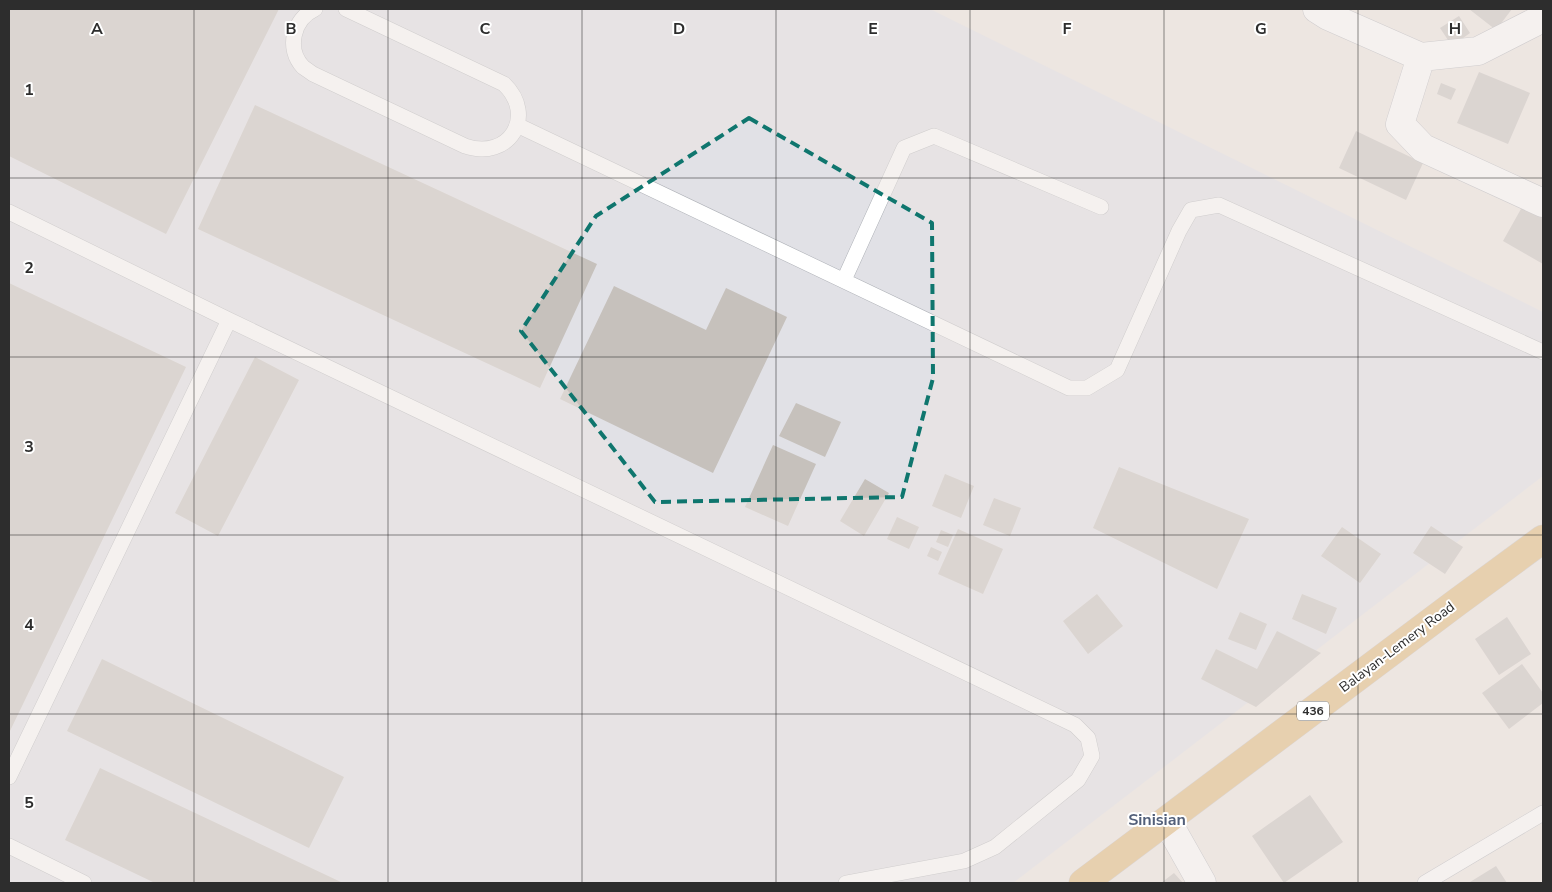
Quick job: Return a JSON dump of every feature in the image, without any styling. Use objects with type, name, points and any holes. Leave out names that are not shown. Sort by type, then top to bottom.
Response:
[{"type":"main road","name":"Balayan-Lemery Road","points":[[1083,883],[1543,539]]},
{"type":"street","points":[[1317,9],[1328,16],[1421,56],[1478,51],[1543,18]]},
{"type":"street","points":[[1421,56],[1400,124],[1422,148],[1543,204]]},
{"type":"street","points":[[1167,821],[1202,883]]},
{"type":"lane","points":[[314,9],[300,20],[295,31],[293,44],[296,56],[303,66],[313,74],[477,150],[490,150],[501,145],[511,136],[517,125],[519,114],[512,92],[504,84],[351,10]]},
{"type":"lane","points":[[517,125],[1069,388],[1087,388],[1117,370],[1179,231],[1191,210],[1219,205],[1543,352]]},
{"type":"lane","points":[[844,280],[904,148],[934,136],[1101,207]]},
{"type":"lane","points":[[9,212],[229,320],[1066,720],[1075,725],[1088,738],[1092,756],[1078,780],[995,847],[964,861],[846,883]]},
{"type":"lane","points":[[9,777],[229,320]]},
{"type":"lane","points":[[1425,883],[1543,812]]},
{"type":"lane","points":[[9,846],[84,883]]},
{"type":"highlighted area","points":[[749,118],[932,223],[933,378],[902,497],[655,502],[521,331],[596,216]]},
{"type":"shaded area","points":[[9,9],[930,9],[1543,312],[1543,476],[1013,883],[9,883]]},
{"type":"building","points":[[9,9],[279,9],[166,234],[9,156]]},
{"type":"building","points":[[1469,9],[1512,9],[1496,30]]},
{"type":"building","points":[[1459,16],[1470,33],[1452,46],[1440,28]]},
{"type":"building","points":[[1479,72],[1530,93],[1508,144],[1457,123]]},
{"type":"building","points":[[1441,83],[1456,89],[1451,100],[1437,94]]},
{"type":"building","points":[[255,105],[597,264],[540,388],[198,229]]},
{"type":"building","points":[[1356,131],[1423,163],[1406,200],[1339,168]]},
{"type":"building","points":[[1526,200],[1543,210],[1543,264],[1503,241]]},
{"type":"building","points":[[9,283],[186,367],[9,733]]},
{"type":"building","points":[[614,286],[706,330],[726,288],[787,317],[713,473],[560,399]]},
{"type":"building","points":[[255,357],[299,380],[218,536],[175,513]]},
{"type":"building","points":[[796,403],[841,422],[825,457],[779,436]]},
{"type":"building","points":[[773,445],[816,464],[788,526],[745,507]]},
{"type":"building","points":[[1119,467],[1249,519],[1217,589],[1093,528]]},
{"type":"building","points":[[945,474],[974,486],[961,518],[932,506]]},
{"type":"building","points":[[865,479],[889,493],[864,536],[840,521]]},
{"type":"building","points":[[994,498],[1021,508],[1010,536],[983,525]]},
{"type":"building","points":[[897,517],[919,527],[909,549],[887,539]]},
{"type":"building","points":[[1431,526],[1463,547],[1445,574],[1413,553]]},
{"type":"building","points":[[1342,527],[1381,554],[1360,583],[1321,556]]},
{"type":"building","points":[[958,529],[1003,549],[983,594],[938,574]]},
{"type":"building","points":[[941,530],[953,535],[948,547],[936,542]]},
{"type":"building","points":[[931,547],[942,552],[938,561],[927,556]]},
{"type":"building","points":[[1097,594],[1123,626],[1088,654],[1063,621]]},
{"type":"building","points":[[1302,594],[1337,608],[1326,634],[1292,619]]},
{"type":"building","points":[[1240,612],[1267,624],[1256,650],[1228,639]]},
{"type":"building","points":[[1507,617],[1531,654],[1499,675],[1475,639]]},
{"type":"building","points":[[1277,631],[1321,653],[1256,707],[1201,679],[1216,649],[1257,669]]},
{"type":"building","points":[[102,659],[344,777],[309,848],[67,731]]},
{"type":"building","points":[[1522,664],[1543,693],[1543,703],[1509,729],[1482,693]]},
{"type":"building","points":[[100,768],[343,883],[155,883],[65,840]]},
{"type":"building","points":[[1310,795],[1343,842],[1284,883],[1252,836]]},
{"type":"building","points":[[1496,866],[1507,883],[1470,882]]},
{"type":"building","points":[[1174,873],[1183,883],[1161,883]]},
{"type":"district","name":"Sinisian","points":[[1157,820]]}]
